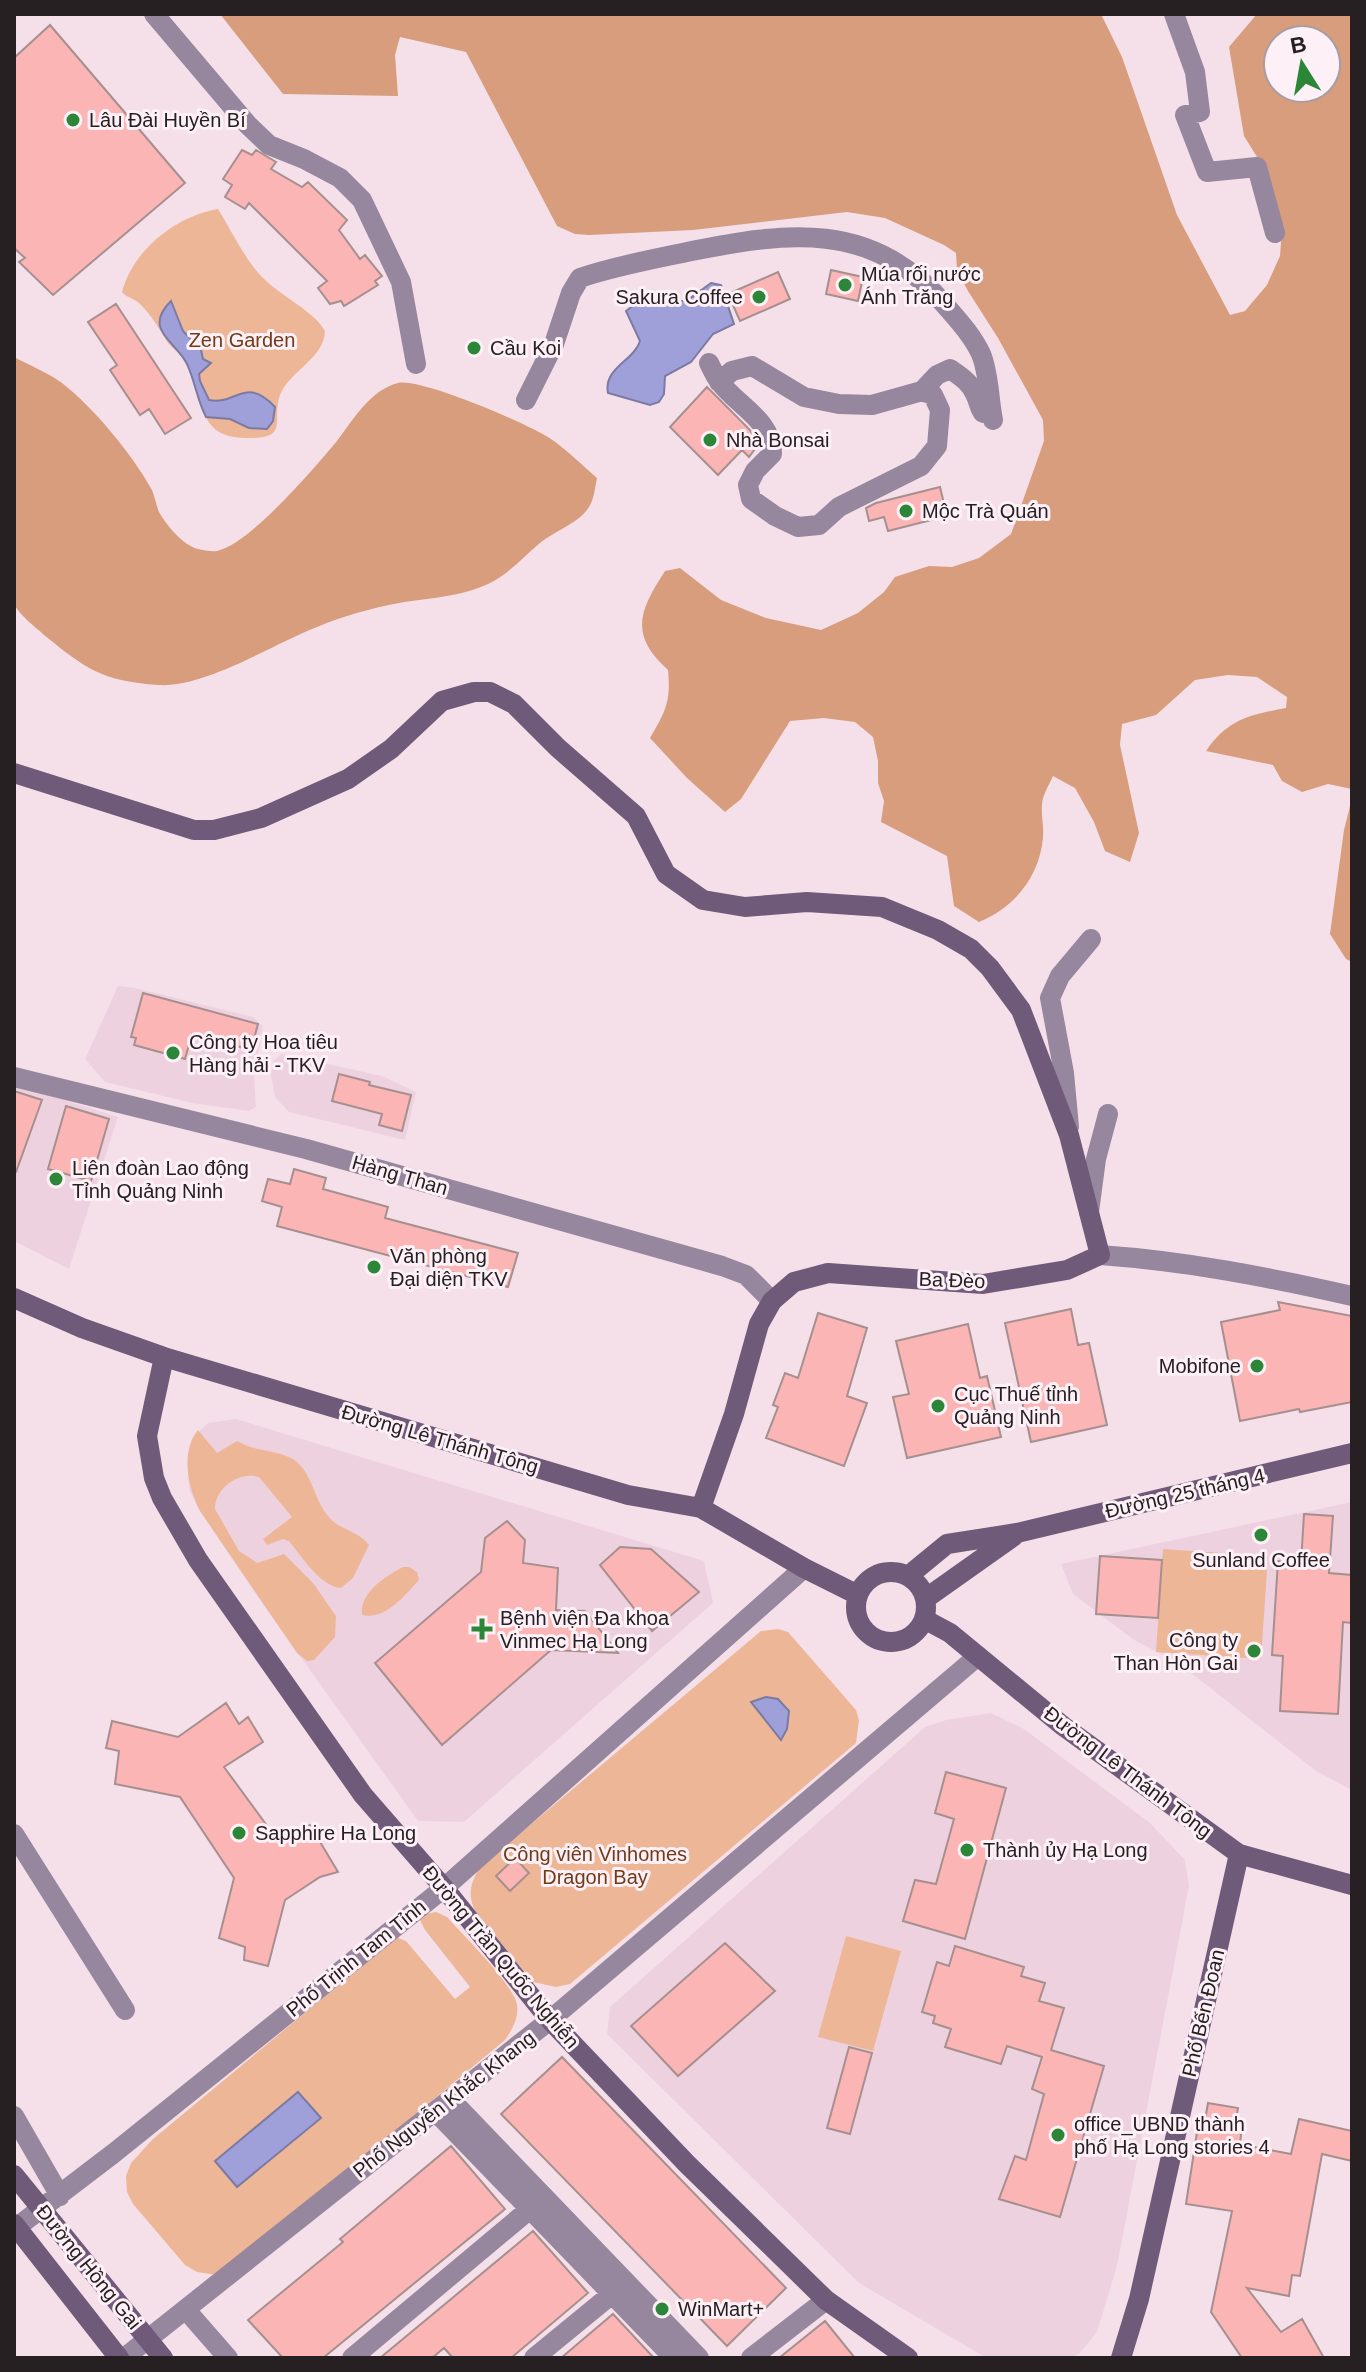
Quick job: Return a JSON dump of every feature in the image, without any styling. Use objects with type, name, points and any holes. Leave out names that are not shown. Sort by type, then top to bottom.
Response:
[{"type":"street","points":[[154,14],[248,125],[269,145],[340,178],[362,200],[401,282],[416,364]]},
{"type":"street","points":[[1174,14],[1195,72],[1200,112],[1185,115],[1207,172],[1257,167],[1275,233]]},
{"type":"street","points":[[526,400],[554,344],[571,293],[580,278],[610,268],[750,240],[799,235],[863,247],[912,271],[935,292],[970,335],[982,357],[993,420],[980,410],[975,392],[964,378],[950,369],[937,375],[922,391],[872,405],[839,404],[804,397],[752,366],[732,371],[719,382]]},
{"type":"street","points":[[709,363],[719,382],[760,421],[773,446],[772,454],[755,471],[748,485],[751,499],[798,527],[819,525],[839,507],[921,466],[937,446],[940,410],[933,395],[922,391]]},
{"type":"street","points":[[14,773],[194,830],[214,830],[261,818],[348,779],[391,749],[442,701],[474,692],[490,692],[514,704],[558,748],[636,816],[666,874],[703,900],[745,907],[807,902],[882,907],[938,930],[971,949],[990,968],[1021,1010],[1069,1135],[1100,1255]]},
{"type":"street","points":[[1069,1135],[1064,1073],[1050,998],[1060,976],[1091,939]]},
{"type":"street","name":"Hàng Than","points":[[14,1077],[306,1149],[722,1266],[746,1275],[772,1301]]},
{"type":"street","points":[[1089,1212],[1096,1159],[1108,1114]]},
{"type":"street","name":"Ba Đèo","points":[[772,1301],[794,1282],[828,1273],[983,1284],[1067,1270],[1100,1255],[1165,1259],[1246,1272],[1352,1296]]},
{"type":"street","name":"Đường Lê Thánh Tông","points":[[14,1298],[82,1328],[164,1357],[628,1495],[701,1508],[804,1568],[858,1595]]},
{"type":"street","points":[[701,1508],[734,1414],[759,1324],[772,1301]]},
{"type":"street","name":"Đường Trần Quốc Nghiễn","points":[[164,1357],[147,1436],[154,1478],[162,1498],[230,1606],[363,1795],[444,1888],[550,2020],[687,2164],[826,2300],[908,2358]]},
{"type":"street","name":"Đường 25 tháng 4","points":[[908,1576],[947,1544],[1017,1533],[1352,1453]]},
{"type":"street","name":"Đường 25 tháng 4","points":[[925,1609],[1017,1533]]},
{"type":"street","name":"Phố Trịnh Tam Tỉnh","points":[[42,2210],[444,1888],[804,1568]]},
{"type":"street","points":[[878,1574],[908,1576],[916,1582],[925,1609],[913,1635],[884,1642],[866,1632],[860,1624],[858,1595],[869,1579],[878,1574]]},
{"type":"street","name":"Đường Lê Thánh Tông","points":[[925,1609],[1063,1726],[1239,1854],[1352,1885]]},
{"type":"street","name":"Phố Nguyễn Khắc Khang","points":[[122,2358],[187,2311],[550,2020],[978,1656]]},
{"type":"street","points":[[14,1834],[125,2010]]},
{"type":"street","name":"Phố Bến Đoan","points":[[1126,2353],[1239,1854]]},
{"type":"street","points":[[443,2105],[530,2209],[674,2358]]},
{"type":"street","points":[[443,2105],[699,2358]]},
{"type":"street","points":[[14,2116],[60,2196]]},
{"type":"street","name":"Đường Hồng Gai","points":[[14,2175],[163,2358]]},
{"type":"street","points":[[352,2358],[530,2209]]},
{"type":"street","points":[[15,2226],[42,2210]]},
{"type":"street","name":"Đường Hồng Gai","points":[[15,2226],[122,2358]]},
{"type":"street","points":[[534,2358],[612,2294]]},
{"type":"street","points":[[751,2358],[826,2300]]},
{"type":"street","points":[[187,2311],[228,2358]]},
{"type":"street","points":[[1108,2358],[1126,2353]]},
{"type":"shaded area","points":[[220,14],[1101,14],[1122,57],[1177,215],[1230,315],[1245,311],[1267,285],[1280,256],[1282,228],[1264,168],[1244,136],[1229,47],[1257,14],[1352,14],[1352,789],[1328,784],[1302,792],[1282,781],[1273,765],[1206,751],[1214,740],[1240,720],[1286,708],[1287,697],[1257,677],[1228,675],[1195,680],[1156,715],[1122,724],[1120,745],[1139,833],[1130,862],[1105,851],[1094,822],[1075,788],[1053,776],[1042,802],[1041,851],[1031,877],[1004,908],[979,922],[954,906],[947,856],[881,822],[884,801],[878,783],[873,737],[855,722],[824,718],[790,721],[741,799],[725,812],[687,778],[650,738],[666,706],[669,681],[668,670],[647,645],[642,622],[649,598],[665,571],[680,568],[721,600],[766,618],[821,630],[858,613],[884,592],[895,577],[929,566],[952,567],[979,558],[1011,534],[1044,441],[1043,420],[957,270],[956,253],[944,245],[885,218],[847,212],[693,230],[575,234],[557,226],[466,52],[400,37],[395,55],[398,96],[283,94]]},
{"type":"shaded area","points":[[14,357],[57,379],[87,405],[134,462],[152,490],[166,523],[181,539],[198,549],[217,551],[246,535],[298,486],[371,399],[398,383],[410,383],[451,395],[539,432],[597,478],[594,493],[589,507],[579,518],[540,543],[516,565],[488,584],[455,594],[347,616],[196,680],[158,685],[122,680],[96,671],[72,657],[32,625],[14,605]]},
{"type":"shaded area","points":[[1352,798],[1352,962],[1346,959],[1330,934],[1344,830]]},
{"type":"shaded area","name":"Công ty Hoa tiêu Hàng hải - TKV","points":[[118,986],[253,1017],[263,1027],[254,1074],[256,1107],[249,1111],[192,1103],[105,1082],[85,1059]]},
{"type":"shaded area","points":[[282,1054],[382,1076],[416,1092],[405,1140],[289,1112],[275,1097],[271,1075],[273,1061]]},
{"type":"shaded area","name":"Liên đoàn Lao động Tỉnh Quảng Ninh","points":[[14,1084],[118,1117],[69,1269],[14,1241]]},
{"type":"shaded area","name":"Bệnh viện Đa khoa Vinmec Hạ Long","points":[[236,1419],[704,1561],[713,1603],[464,1822],[418,1821],[264,1606],[189,1490],[192,1438],[208,1423]]},
{"type":"shaded area","name":"Công ty Than Hòn Gai","points":[[1352,1502],[1352,1790],[1316,1771],[1177,1662],[1134,1640],[1073,1594],[1061,1564]]},
{"type":"shaded area","points":[[991,1713],[1024,1729],[1150,1823],[1185,1860],[1189,1886],[1117,2266],[1097,2332],[1079,2354],[1068,2358],[983,2356],[859,2283],[607,2034],[610,2007],[925,1727],[946,1720]]},
{"type":"green space","name":"Zen Garden","points":[[218,209],[257,272],[314,317],[325,331],[319,349],[291,378],[280,395],[276,427],[269,436],[228,436],[216,429],[208,420],[191,370],[183,358],[145,309],[122,292],[136,262],[158,237],[187,219]]},
{"type":"green space","points":[[198,1430],[217,1453],[237,1441],[291,1458],[304,1469],[328,1516],[369,1545],[353,1578],[341,1588],[334,1586],[312,1570],[289,1541],[283,1539],[267,1545],[263,1539],[292,1517],[259,1477],[236,1479],[219,1494],[215,1509],[239,1551],[257,1563],[284,1554],[313,1583],[336,1616],[335,1637],[314,1660],[307,1661],[297,1653],[200,1511],[188,1470],[189,1449]]},
{"type":"green space","points":[[1163,1549],[1268,1556],[1261,1659],[1156,1652]]},
{"type":"green space","points":[[403,1567],[417,1572],[419,1580],[387,1610],[371,1616],[362,1615],[362,1607],[369,1593],[382,1580]]},
{"type":"green space","name":"Công viên Vinhomes Dragon Bay","points":[[778,1629],[788,1632],[856,1710],[859,1720],[856,1743],[570,1984],[556,1987],[533,1982],[475,1911],[471,1888],[480,1867],[761,1631]]},
{"type":"green space","points":[[436,1912],[447,1917],[475,1947],[514,1996],[517,2015],[505,2040],[217,2275],[197,2272],[185,2265],[133,2204],[127,2192],[126,2176],[131,2163],[153,2139],[396,1937],[406,1941],[455,1999],[470,1987],[420,1920]]},
{"type":"green space","points":[[846,1936],[901,1951],[873,2051],[818,2037]]},
{"type":"water","points":[[711,283],[721,285],[734,324],[713,334],[691,362],[665,376],[664,394],[659,402],[650,405],[608,393],[610,377],[640,341],[626,311],[653,291],[679,302],[689,299]]},
{"type":"water","points":[[171,301],[183,331],[201,350],[203,359],[211,363],[199,374],[209,400],[256,393],[275,407],[273,421],[267,429],[249,428],[230,419],[206,417],[187,364],[160,328],[163,311]]},
{"type":"water","points":[[766,1697],[778,1699],[789,1711],[787,1729],[781,1740],[751,1702]]},
{"type":"water","points":[[298,2092],[321,2118],[237,2187],[215,2161]]},
{"type":"building","name":"Lâu Đài Huyền Bí","points":[[50,25],[185,183],[53,295],[19,262],[25,258],[14,248],[14,58]]},
{"type":"building","points":[[242,150],[252,155],[256,150],[276,162],[271,169],[302,187],[308,182],[347,220],[339,230],[360,259],[365,255],[382,276],[375,281],[378,285],[344,306],[341,301],[330,304],[318,288],[327,281],[249,203],[245,209],[225,197],[232,185],[223,179]]},
{"type":"building","name":"Múa rối nước Ánh Trăng","points":[[831,270],[863,277],[858,301],[826,294]]},
{"type":"building","name":"Sakura Coffee","points":[[778,272],[790,299],[740,321],[728,294]]},
{"type":"building","points":[[116,304],[191,418],[165,434],[149,409],[140,415],[110,370],[117,365],[88,322]]},
{"type":"building","points":[[707,387],[750,430],[758,445],[749,457],[742,450],[718,475],[670,427]]},
{"type":"building","name":"Mộc Trà Quán","points":[[940,487],[947,516],[888,531],[884,517],[869,521],[866,508],[876,503]]},
{"type":"building","points":[[143,993],[258,1024],[251,1050],[192,1034],[185,1059],[134,1045],[136,1038],[131,1037]]},
{"type":"building","points":[[339,1074],[411,1095],[402,1131],[379,1125],[382,1114],[332,1101]]},
{"type":"building","points":[[14,1091],[42,1100],[16,1172],[14,1172]]},
{"type":"building","points":[[66,1106],[109,1119],[91,1181],[48,1169]]},
{"type":"building","points":[[294,1169],[326,1178],[323,1189],[388,1207],[385,1218],[518,1253],[508,1287],[277,1226],[282,1207],[262,1201],[268,1179],[290,1184]]},
{"type":"building","points":[[1278,1302],[1352,1316],[1352,1402],[1240,1421],[1221,1322],[1280,1310]]},
{"type":"building","points":[[1071,1309],[1078,1345],[1089,1343],[1107,1425],[1031,1442],[1005,1323]]},
{"type":"building","points":[[818,1313],[867,1328],[847,1396],[867,1403],[844,1466],[766,1438],[778,1407],[773,1405],[785,1373],[798,1378]]},
{"type":"building","points":[[968,1324],[980,1378],[987,1376],[1001,1437],[907,1458],[893,1397],[909,1394],[896,1341]]},
{"type":"building","points":[[1304,1514],[1333,1516],[1329,1573],[1352,1575],[1352,1623],[1343,1622],[1338,1714],[1280,1711],[1283,1656],[1272,1655],[1278,1561],[1301,1563]]},
{"type":"building","points":[[507,1521],[525,1540],[523,1563],[558,1568],[556,1610],[585,1611],[618,1653],[551,1650],[442,1745],[375,1663],[481,1572],[485,1538]]},
{"type":"building","points":[[620,1547],[651,1549],[699,1592],[652,1631],[600,1565]]},
{"type":"building","points":[[1100,1556],[1162,1560],[1158,1618],[1096,1614]]},
{"type":"building","name":"Sapphire Ha Long","points":[[226,1703],[239,1724],[248,1717],[263,1742],[224,1767],[279,1842],[310,1825],[338,1872],[320,1877],[285,1900],[268,1966],[244,1960],[245,1947],[219,1938],[234,1878],[180,1797],[115,1784],[119,1751],[106,1748],[112,1721],[178,1737]]},
{"type":"building","name":"Thành ủy Hạ Long","points":[[946,1772],[1006,1788],[965,1939],[903,1921],[915,1880],[936,1884],[954,1819],[935,1813]]},
{"type":"building","points":[[515,1858],[529,1873],[510,1891],[496,1876]]},
{"type":"building","points":[[725,1943],[775,1991],[678,2076],[631,2026]]},
{"type":"building","points":[[955,1946],[1024,1967],[1021,1976],[1045,1983],[1039,2001],[1064,2008],[1051,2050],[1104,2066],[1060,2217],[999,2199],[1015,2156],[1026,2160],[1044,2094],[1032,2089],[1042,2057],[1007,2046],[1001,2064],[945,2047],[951,2029],[933,2023],[935,2016],[922,2012],[937,1962],[949,1966]]},
{"type":"building","points":[[849,2047],[872,2053],[850,2134],[827,2128]]},
{"type":"building","points":[[562,2057],[786,2288],[727,2346],[501,2114]]},
{"type":"building","points":[[1208,2103],[1238,2108],[1235,2125],[1242,2126],[1240,2144],[1254,2147],[1291,2154],[1299,2119],[1352,2131],[1352,2161],[1322,2154],[1300,2276],[1292,2275],[1289,2296],[1247,2288],[1281,2332],[1302,2319],[1324,2358],[1242,2358],[1211,2312],[1232,2211],[1186,2204],[1199,2119],[1205,2120]]},
{"type":"building","points":[[451,2146],[505,2209],[323,2358],[283,2358],[248,2320],[343,2242],[340,2239]]},
{"type":"building","points":[[533,2231],[588,2293],[511,2358],[453,2358],[444,2348],[432,2358],[380,2358]]},
{"type":"building","points":[[613,2314],[654,2358],[561,2358]]},
{"type":"building","points":[[825,2321],[855,2358],[779,2358]]},
{"type":"place","name":"Lâu Đài Huyền Bí","points":[[73,120]]},
{"type":"place","name":"Múa rối nước Ánh Trăng","points":[[845,285]]},
{"type":"place","name":"Sakura Coffee","points":[[759,297]]},
{"type":"place","name":"Cầu Koi","points":[[474,348]]},
{"type":"place","name":"Nhà Bonsai","points":[[710,440]]},
{"type":"place","name":"Mộc Trà Quán","points":[[906,511]]},
{"type":"place","name":"Công ty Hoa tiêu Hàng hải - TKV","points":[[173,1053]]},
{"type":"place","name":"Liên đoàn Lao động Tỉnh Quảng Ninh","points":[[56,1179]]},
{"type":"place","name":"Văn phòng Đại diện TKV","points":[[374,1267]]},
{"type":"place","name":"Mobifone","points":[[1257,1366]]},
{"type":"place","name":"Cục Thuế tỉnh Quảng Ninh","points":[[938,1406]]},
{"type":"place","name":"Sunland Coffee","points":[[1261,1535]]},
{"type":"place","name":"Bệnh viện Đa khoa Vinmec Hạ Long","points":[[482,1629]]},
{"type":"place","name":"Công ty Than Hòn Gai","points":[[1254,1651]]},
{"type":"place","name":"Sapphire Ha Long","points":[[239,1833]]},
{"type":"place","name":"Thành ủy Hạ Long","points":[[967,1850]]},
{"type":"place","name":"office_UBND thành phố Hạ Long stories 4","points":[[1058,2135]]},
{"type":"place","name":"WinMart+","points":[[662,2309]]}]
